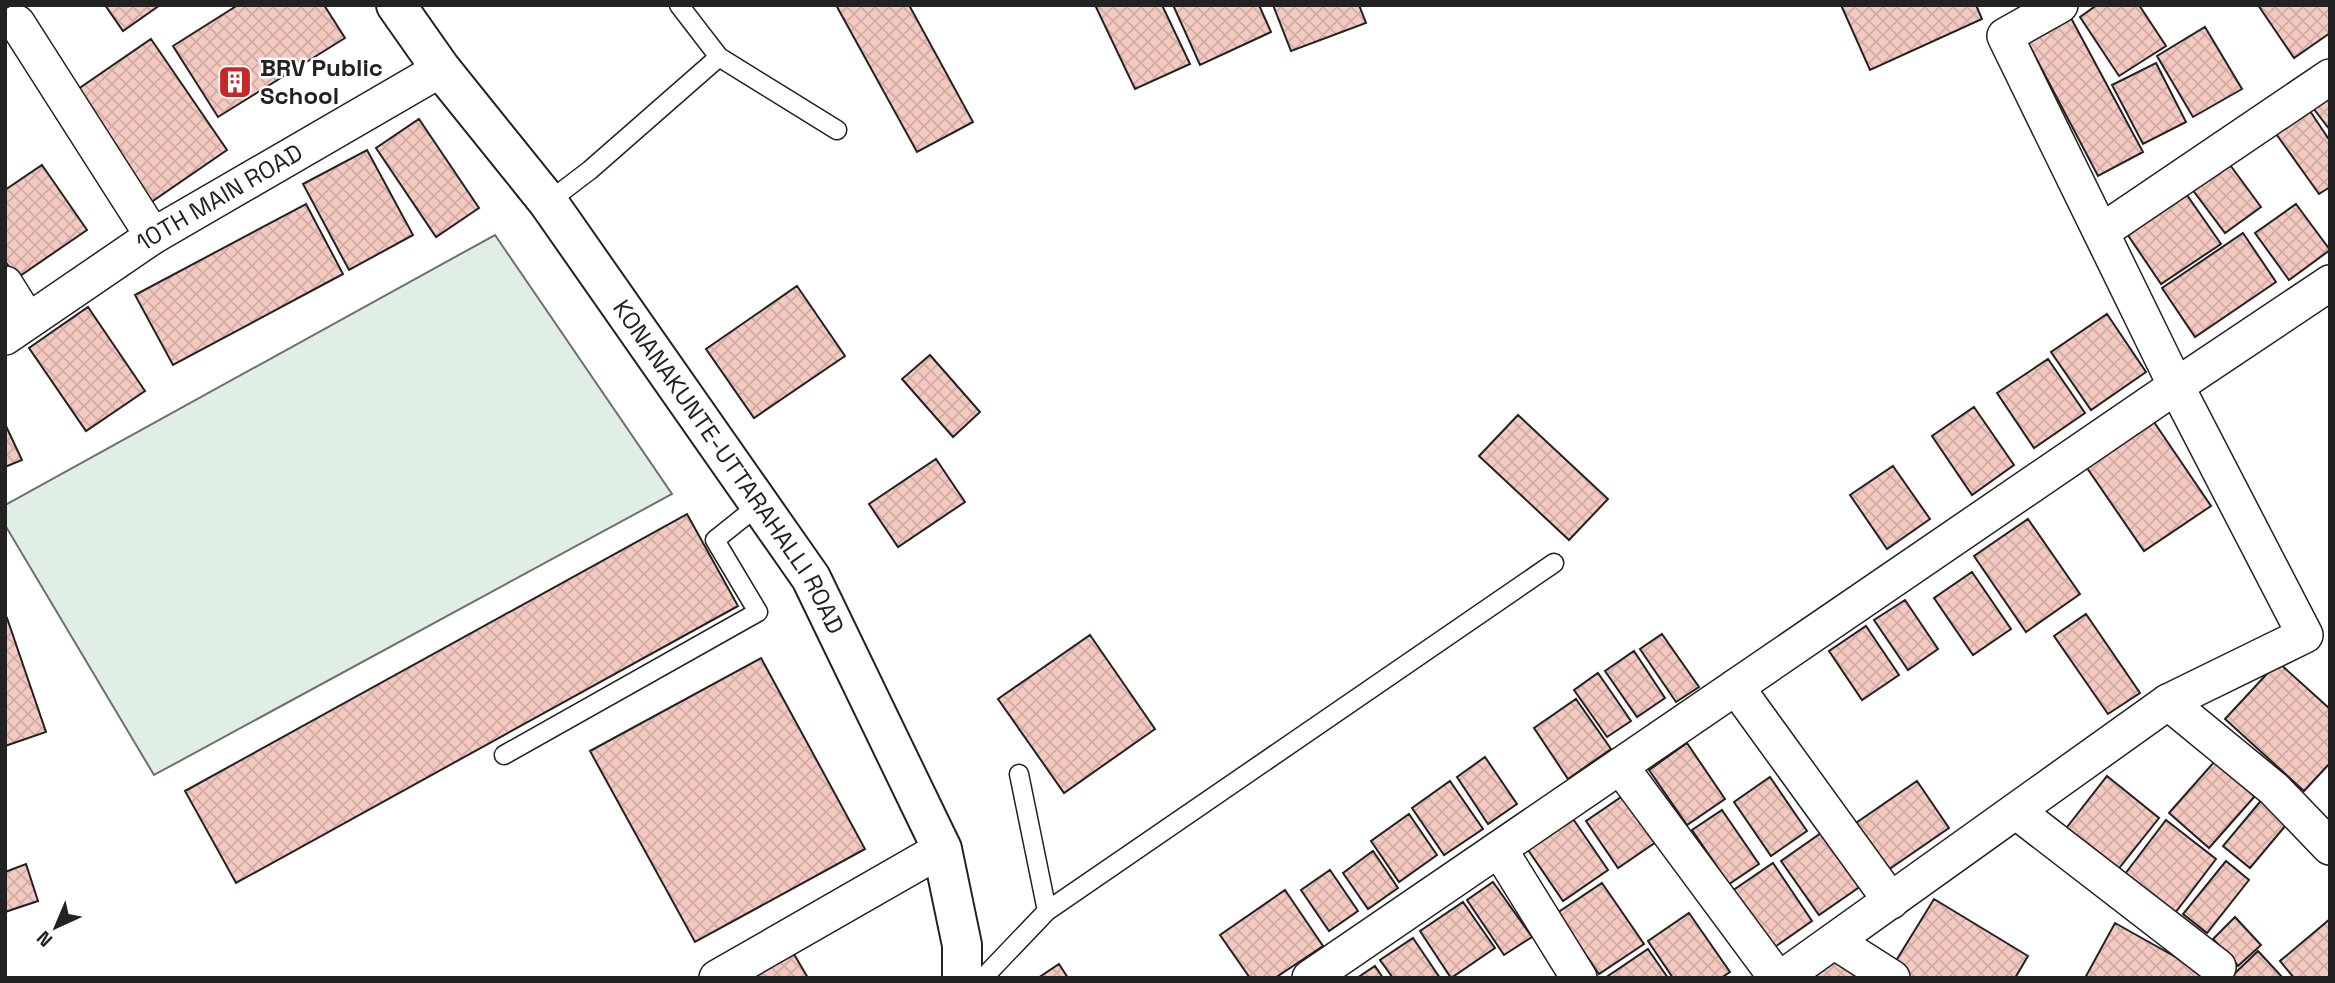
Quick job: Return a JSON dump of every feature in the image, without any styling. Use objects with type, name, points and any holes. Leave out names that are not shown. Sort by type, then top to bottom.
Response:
[{"type":"main road","name":"KONANAKUNTE-UTTARAHALLI ROAD","points":[[396,5],[441,69],[548,202],[811,578],[942,849],[962,945],[962,978]]},
{"type":"street","points":[[1620,766],[1780,978],[2168,702],[2318,630],[2176,386],[2005,36],[2050,8]]},
{"type":"street","points":[[17,23],[153,236]]},
{"type":"street","name":"10TH MAIN ROAD","points":[[17,329],[153,236],[441,69]]},
{"type":"street","points":[[2101,233],[2330,77]]},
{"type":"street","points":[[5,284],[17,329]]},
{"type":"street","points":[[1310,978],[2176,386],[2330,284]]},
{"type":"street","points":[[1736,687],[1891,901]]},
{"type":"street","points":[[2168,702],[2274,789],[2330,847]]},
{"type":"street","points":[[2016,811],[2218,967]]},
{"type":"street","points":[[718,978],[942,849]]},
{"type":"street","points":[[1499,849],[1579,978]]},
{"type":"street","points":[[1834,941],[1892,978]]},
{"type":"lane","points":[[679,5],[719,57],[837,130]]},
{"type":"lane","points":[[548,202],[590,170],[719,57]]},
{"type":"lane","points":[[504,754],[758,612],[715,540],[760,504]]},
{"type":"lane","points":[[983,978],[1047,911],[1554,563]]},
{"type":"lane","points":[[1019,774],[1047,911]]},
{"type":"green space","points":[[495,235],[672,494],[154,775],[5,525],[5,505]]},
{"type":"building","points":[[105,5],[160,5],[123,31]]},
{"type":"building","name":"BRV Public School","points":[[238,5],[324,5],[345,38],[218,117],[173,46]]},
{"type":"building","name":"BRV Public School","points":[[238,5],[324,5],[345,38],[218,117],[173,46]]},
{"type":"building","points":[[836,5],[909,5],[973,122],[917,152]]},
{"type":"building","points":[[1095,5],[1162,5],[1190,64],[1135,89]]},
{"type":"building","points":[[1173,5],[1259,5],[1271,32],[1200,65]]},
{"type":"building","points":[[1273,5],[1359,5],[1366,23],[1291,51]]},
{"type":"building","points":[[1841,5],[1976,5],[1982,19],[1870,70]]},
{"type":"building","points":[[2097,5],[2139,5],[2166,46],[2119,76],[2080,17]]},
{"type":"building","points":[[2258,5],[2330,5],[2330,33],[2294,58]]},
{"type":"building","points":[[2071,18],[2143,152],[2098,176],[2027,41]]},
{"type":"building","points":[[2205,27],[2242,89],[2193,117],[2157,56]]},
{"type":"building","points":[[151,39],[227,150],[144,207],[68,96]]},
{"type":"building","points":[[2156,63],[2186,122],[2143,144],[2112,85]]},
{"type":"building","points":[[2330,84],[2330,130],[2307,100]]},
{"type":"building","points":[[2308,108],[2330,141],[2330,187],[2319,194],[2274,131]]},
{"type":"building","points":[[419,119],[479,208],[436,237],[376,148]]},
{"type":"building","points":[[367,150],[413,235],[349,270],[303,184]]},
{"type":"building","points":[[2222,154],[2261,207],[2225,233],[2186,181]]},
{"type":"building","points":[[42,165],[87,230],[17,278],[5,261],[5,190]]},
{"type":"building","points":[[2180,185],[2221,244],[2161,284],[2121,225]]},
{"type":"building","points":[[306,204],[343,274],[173,365],[135,295]]},
{"type":"building","points":[[2296,204],[2330,250],[2289,280],[2255,233]]},
{"type":"building","points":[[2243,233],[2276,282],[2195,337],[2162,288]]},
{"type":"building","points":[[797,286],[845,356],[754,418],[706,349]]},
{"type":"building","points":[[88,307],[145,391],[86,431],[29,348]]},
{"type":"building","points":[[2107,314],[2146,372],[2091,410],[2051,352]]},
{"type":"building","points":[[930,355],[980,412],[953,437],[902,379]]},
{"type":"building","points":[[2048,359],[2085,413],[2034,448],[1997,393]]},
{"type":"building","points":[[1974,407],[2014,465],[1972,495],[1932,436]]},
{"type":"building","points":[[1518,415],[1608,499],[1569,540],[1479,456]]},
{"type":"building","points":[[2154,422],[2211,506],[2144,551],[2087,468]]},
{"type":"building","points":[[5,424],[22,460],[5,467]]},
{"type":"building","points":[[936,459],[965,502],[898,547],[869,504]]},
{"type":"building","points":[[1893,466],[1930,519],[1887,549],[1850,495]]},
{"type":"building","points":[[687,514],[738,606],[236,883],[185,791]]},
{"type":"building","points":[[2028,519],[2080,594],[2026,632],[1974,556]]},
{"type":"building","points":[[1972,572],[2011,629],[1973,655],[1934,598]]},
{"type":"building","points":[[1905,600],[1938,649],[1908,670],[1874,620]]},
{"type":"building","points":[[2086,614],[2140,693],[2108,714],[2054,636]]},
{"type":"building","points":[[7,618],[46,732],[5,746],[5,619]]},
{"type":"building","points":[[1866,626],[1899,675],[1862,700],[1829,651]]},
{"type":"building","points":[[1662,634],[1699,687],[1676,702],[1640,649]]},
{"type":"building","points":[[1090,635],[1155,729],[1064,793],[998,699]]},
{"type":"building","points":[[1634,651],[1665,698],[1637,717],[1605,671]]},
{"type":"building","points":[[761,658],[865,849],[695,942],[590,751]]},
{"type":"building","points":[[2278,662],[2330,709],[2330,763],[2304,791],[2225,719]]},
{"type":"building","points":[[1598,673],[1631,721],[1607,737],[1574,690]]},
{"type":"building","points":[[1576,699],[1611,749],[1568,779],[1534,728]]},
{"type":"building","points":[[1687,743],[1725,799],[1687,825],[1649,770]]},
{"type":"building","points":[[1485,757],[1517,804],[1488,824],[1457,777]]},
{"type":"building","points":[[2215,761],[2255,796],[2209,848],[2169,813]]},
{"type":"building","points":[[2107,776],[2159,818],[2116,872],[2064,831]]},
{"type":"building","points":[[1770,777],[1807,831],[1771,856],[1734,802]]},
{"type":"building","points":[[1450,781],[1483,829],[1444,855],[1412,808]]},
{"type":"building","points":[[1917,781],[1949,828],[1885,872],[1853,825]]},
{"type":"building","points":[[1627,793],[1659,840],[1618,868],[1586,821]]},
{"type":"building","points":[[2264,797],[2291,819],[2250,868],[2223,846]]},
{"type":"building","points":[[1722,810],[1759,864],[1729,884],[1692,830]]},
{"type":"building","points":[[1569,813],[1608,870],[1563,901],[1524,844]]},
{"type":"building","points":[[1409,814],[1437,855],[1399,882],[1371,841]]},
{"type":"building","points":[[2166,820],[2216,859],[2175,913],[2125,874]]},
{"type":"building","points":[[1824,831],[1861,886],[1819,915],[1781,861]]},
{"type":"building","points":[[1373,851],[1398,888],[1368,909],[1343,873]]},
{"type":"building","points":[[2226,861],[2249,880],[2207,933],[2183,914]]},
{"type":"building","points":[[1773,863],[1812,921],[1772,949],[1732,891]]},
{"type":"building","points":[[26,864],[38,901],[5,912],[5,872]]},
{"type":"building","points":[[1330,870],[1358,911],[1329,931],[1301,890]]},
{"type":"building","points":[[1493,882],[1532,937],[1504,955],[1467,900]]},
{"type":"building","points":[[1602,883],[1644,944],[1599,974],[1557,913]]},
{"type":"building","points":[[1285,890],[1323,946],[1275,978],[1250,978],[1220,935]]},
{"type":"building","points":[[1934,899],[2028,956],[2015,978],[1905,978],[1891,969]]},
{"type":"building","points":[[1463,902],[1495,948],[1451,978],[1420,931]]},
{"type":"building","points":[[1689,913],[1730,972],[1721,978],[1673,978],[1648,941]]},
{"type":"building","points":[[2235,917],[2261,945],[2238,966],[2213,939]]},
{"type":"building","points":[[2330,919],[2330,978],[2294,978],[2280,961]]},
{"type":"building","points":[[2115,923],[2213,978],[2085,978]]},
{"type":"building","points":[[1413,938],[1440,978],[1393,978],[1380,960]]},
{"type":"building","points":[[791,949],[808,978],[741,978]]},
{"type":"building","points":[[1648,949],[1668,978],[1605,978]]},
{"type":"building","points":[[2258,951],[2283,978],[2230,978]]},
{"type":"building","points":[[1828,953],[1862,978],[1810,978]]},
{"type":"building","points":[[1059,964],[1068,978],[1038,978]]},
{"type":"building","points":[[1375,966],[1383,978],[1357,978]]},
{"type":"place","name":"BRV Public School","points":[[235,82]]}]
